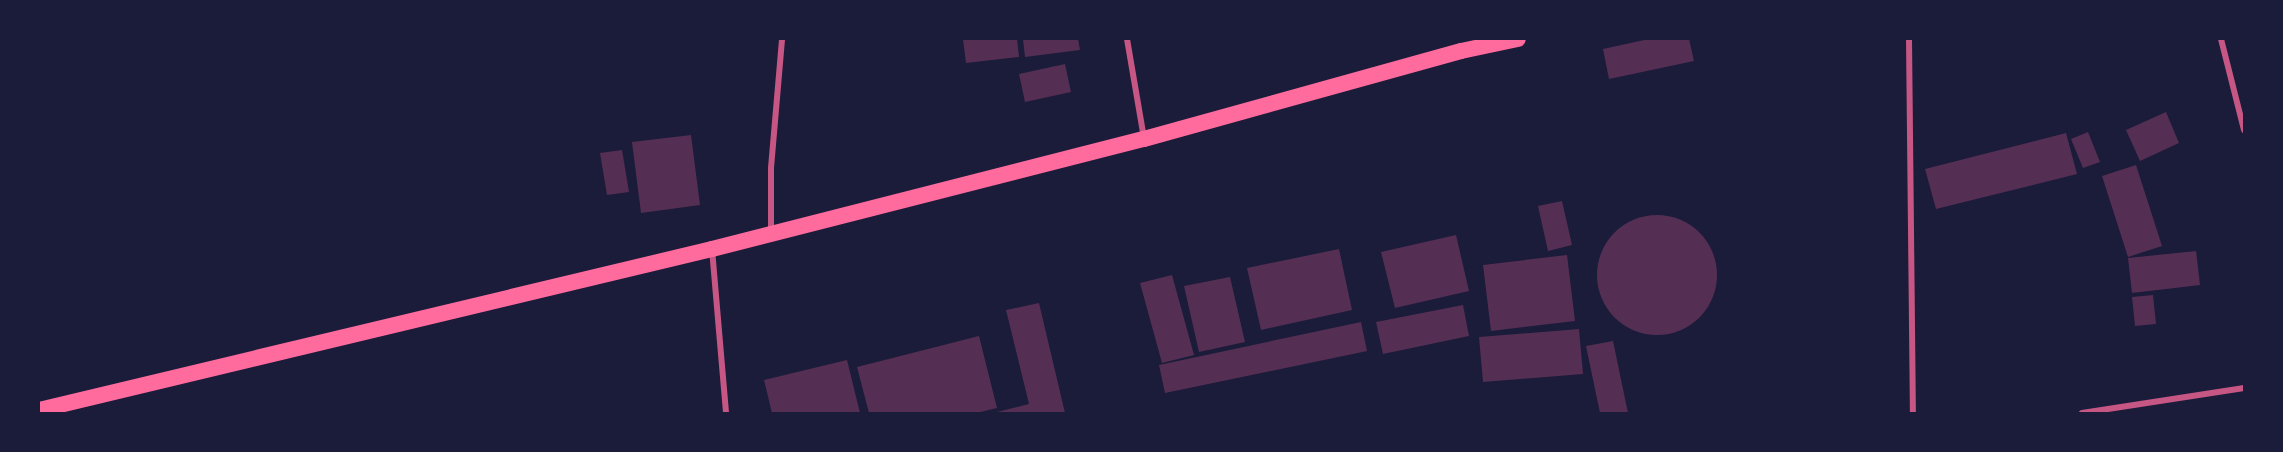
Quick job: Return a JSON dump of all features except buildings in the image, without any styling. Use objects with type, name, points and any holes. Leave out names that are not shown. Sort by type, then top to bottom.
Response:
[{"type":"highway","points":[[39,410],[712,249],[1144,139],[1461,45],[1518,39]]},
{"type":"street","points":[[771,233],[771,168],[782,39]]},
{"type":"street","points":[[1127,39],[1144,139]]},
{"type":"street","points":[[1909,39],[1912,413]]},
{"type":"street","points":[[2221,39],[2244,130]]},
{"type":"street","points":[[712,249],[726,413]]},
{"type":"street","points":[[2082,413],[2244,388]]}]
